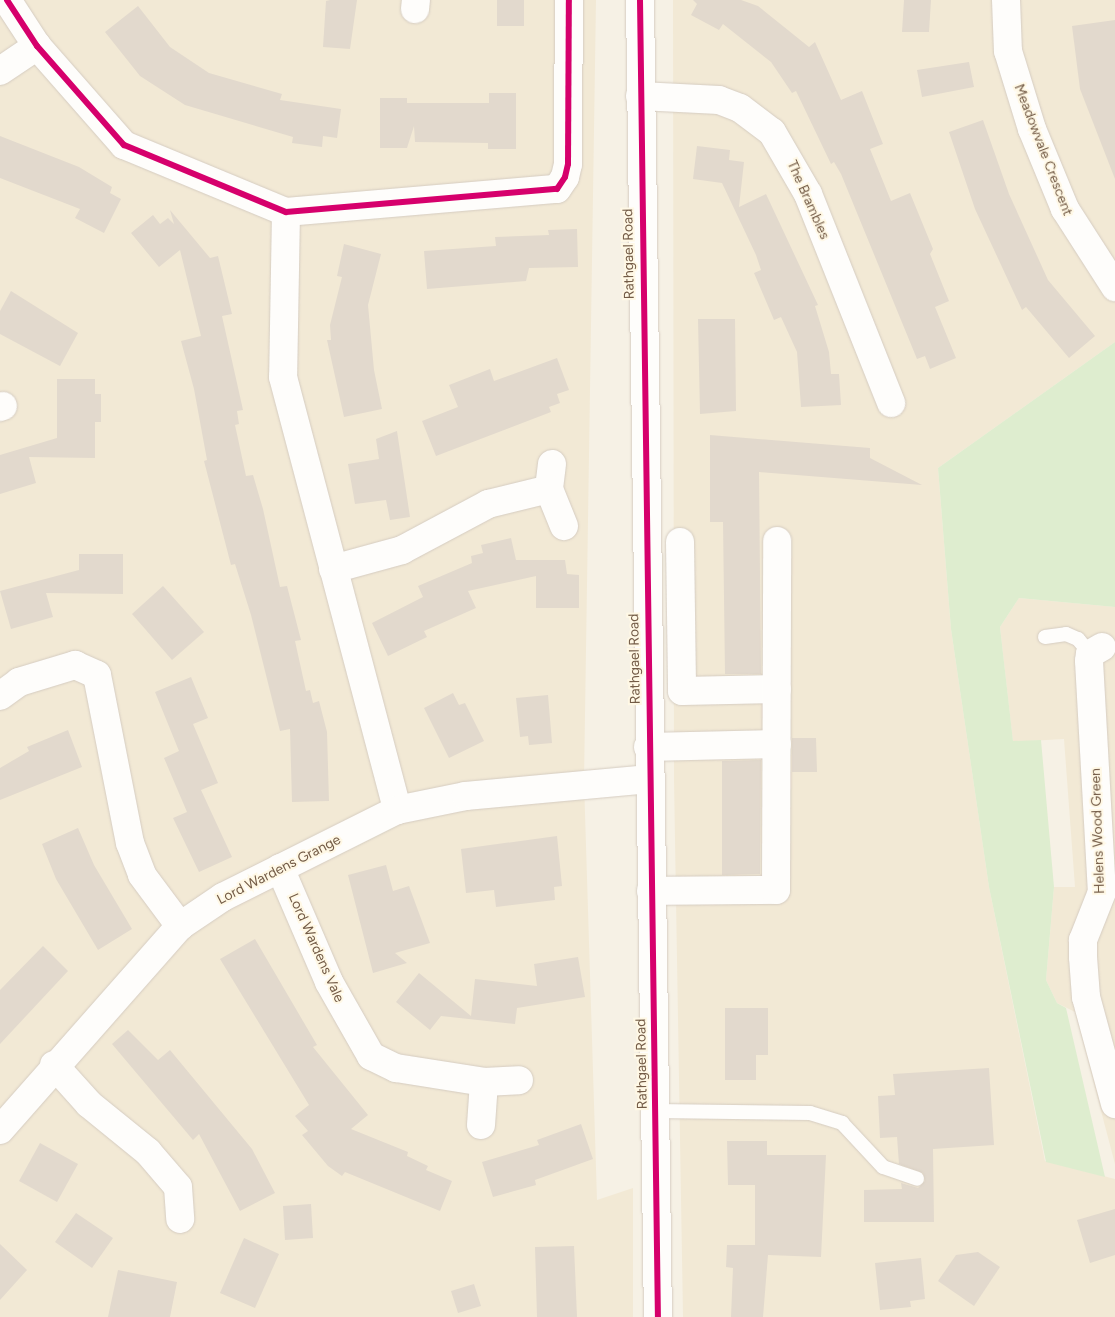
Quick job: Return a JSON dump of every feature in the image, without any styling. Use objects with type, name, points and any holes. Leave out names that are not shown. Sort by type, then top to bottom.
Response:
[{"type":"street","points":[[7,0],[37,46],[124,145],[286,212],[557,189],[566,177],[568,164],[569,0]]},
{"type":"street","name":"Rathgael Road","points":[[640,0],[648,747],[656,1112],[658,1317]]},
{"type":"street","name":"Meadowvale Crescent","points":[[1006,0],[1008,51],[1032,129],[1065,209],[1115,287]]},
{"type":"street","points":[[0,71],[37,46]]},
{"type":"street","name":"The Brambles","points":[[640,96],[719,100],[740,108],[772,132],[808,194],[891,402]]},
{"type":"street","points":[[286,212],[283,377],[397,810]]},
{"type":"street","points":[[333,569],[402,550],[488,504],[551,477],[564,526]]},
{"type":"street","points":[[652,891],[776,890],[777,541]]},
{"type":"street","points":[[680,542],[682,691],[777,689]]},
{"type":"street","name":"Helens Wood Green","points":[[1102,649],[1102,892],[1083,940],[1082,957],[1086,997],[1108,1051],[1115,1104]]},
{"type":"street","points":[[0,696],[19,682],[75,665],[97,675],[130,843],[142,875],[180,926]]},
{"type":"street","points":[[648,747],[777,744]]},
{"type":"street","name":"Lord Wardens Grange","points":[[0,1130],[54,1065],[180,926],[223,897],[397,810],[466,796],[649,779]]},
{"type":"street","name":"Lord Wardens Vale","points":[[280,868],[329,982],[371,1056],[396,1068],[484,1082],[519,1080]]},
{"type":"street","points":[[54,1065],[89,1104],[148,1152],[178,1187],[180,1219]]},
{"type":"street","points":[[481,1125],[484,1082]]},
{"type":"lane","points":[[1045,637],[1066,634],[1102,649]]},
{"type":"lane","points":[[656,1112],[810,1113],[842,1123],[883,1167],[916,1178]]},
{"type":"shaded area","points":[[0,0],[596,0],[584,781],[597,1200],[633,1188],[633,1317],[0,1317]]},
{"type":"shaded area","points":[[673,0],[1115,0],[1115,342],[938,468],[951,629],[989,887],[1045,1161],[1115,1179],[1115,1317],[683,1317],[674,780]]},
{"type":"shaded area","points":[[1019,598],[1115,607],[1115,1164],[1075,1012],[1057,1003],[1046,980],[1054,887],[1075,887],[1064,739],[1013,742],[1000,627]]},
{"type":"green space","points":[[1115,342],[1115,607],[1019,598],[1000,627],[1013,741],[1041,740],[1054,887],[1046,980],[1057,1003],[1066,1008],[1105,1177],[1046,1162],[989,887],[951,629],[938,468]]},
{"type":"building","points":[[357,0],[350,49],[323,47],[326,1]]},
{"type":"building","points":[[497,0],[524,0],[524,26],[497,26]]},
{"type":"building","points":[[693,0],[741,0],[758,6],[809,47],[815,42],[841,100],[862,91],[883,144],[870,149],[891,201],[910,193],[933,249],[930,254],[949,301],[935,307],[956,358],[930,369],[925,356],[917,359],[841,174],[834,162],[831,164],[796,91],[792,93],[771,62],[723,24],[719,30],[691,15],[697,4]]},
{"type":"building","points":[[904,0],[931,0],[929,32],[902,32]]},
{"type":"building","points":[[138,6],[170,47],[209,73],[282,94],[280,100],[341,109],[337,138],[323,136],[322,147],[292,143],[293,137],[185,105],[140,76],[105,32]]},
{"type":"building","points":[[1115,20],[1115,179],[1080,89],[1072,26]]},
{"type":"building","points":[[969,62],[974,87],[922,97],[917,70]]},
{"type":"building","points":[[489,93],[516,93],[516,149],[488,149],[488,143],[415,142],[414,126],[407,148],[380,148],[380,98],[407,98],[407,103],[489,103]]},
{"type":"building","points":[[983,120],[1009,194],[1048,280],[1095,336],[1069,358],[1026,307],[1022,310],[975,209],[949,132]]},
{"type":"building","points":[[0,136],[79,167],[112,187],[110,193],[121,199],[104,233],[75,218],[80,209],[0,178]]},
{"type":"building","points":[[697,146],[730,150],[729,160],[744,162],[739,207],[766,194],[818,305],[815,306],[829,352],[831,374],[839,374],[841,405],[801,407],[797,352],[781,317],[774,320],[754,273],[761,270],[756,255],[722,183],[693,179]]},
{"type":"building","points":[[170,210],[210,258],[218,256],[232,314],[222,316],[243,410],[237,411],[239,424],[235,425],[246,476],[253,475],[263,509],[280,587],[287,586],[301,640],[295,641],[306,691],[310,690],[313,703],[319,701],[327,732],[329,801],[292,802],[290,729],[280,731],[251,615],[235,564],[231,565],[204,461],[207,460],[194,389],[181,341],[201,336],[180,250],[159,267],[131,233],[153,215],[160,224],[168,218],[174,224]]},
{"type":"building","points":[[577,229],[578,267],[529,268],[526,281],[427,289],[424,251],[496,246],[495,237],[549,235],[548,230]]},
{"type":"building","points":[[344,244],[381,254],[368,305],[374,370],[382,409],[344,417],[327,340],[331,340],[330,325],[342,277],[337,276]]},
{"type":"building","points":[[11,291],[78,333],[60,366],[0,334],[0,311]]},
{"type":"building","points":[[698,319],[735,319],[736,411],[700,414]]},
{"type":"building","points":[[557,358],[569,390],[557,394],[560,403],[549,407],[551,412],[436,456],[422,421],[458,407],[449,385],[490,369],[494,381]]},
{"type":"building","points":[[57,379],[95,379],[95,394],[101,394],[101,422],[95,422],[95,458],[29,457],[36,483],[0,494],[0,455],[57,438]]},
{"type":"building","points":[[397,431],[410,517],[390,520],[386,500],[355,504],[348,464],[379,459],[376,439]]},
{"type":"building","points":[[710,435],[870,448],[870,458],[922,485],[759,472],[761,674],[725,674],[723,522],[710,522]]},
{"type":"building","points":[[511,538],[516,560],[565,560],[567,574],[579,575],[579,608],[536,608],[536,576],[468,591],[476,608],[424,631],[427,637],[388,656],[372,623],[423,597],[418,586],[472,563],[471,556],[483,553],[481,545]]},
{"type":"building","points":[[79,554],[123,554],[123,594],[46,593],[53,617],[11,629],[0,591],[79,570]]},
{"type":"building","points":[[163,586],[204,632],[172,660],[132,614]]},
{"type":"building","points":[[191,677],[208,718],[193,724],[218,783],[201,790],[232,857],[199,872],[173,818],[187,812],[164,758],[179,751],[155,692]]},
{"type":"building","points":[[453,693],[459,705],[465,703],[484,741],[449,758],[424,708]]},
{"type":"building","points":[[548,695],[552,743],[529,745],[528,736],[520,737],[516,698]]},
{"type":"building","points":[[68,730],[82,767],[0,800],[0,768],[29,751],[27,747]]},
{"type":"building","points":[[792,738],[816,738],[817,772],[792,772]]},
{"type":"building","points":[[761,760],[760,874],[722,875],[722,761]]},
{"type":"building","points":[[78,828],[94,865],[132,929],[98,950],[56,879],[42,844]]},
{"type":"building","points":[[557,836],[562,886],[554,887],[555,900],[496,907],[494,890],[466,893],[461,849]]},
{"type":"building","points":[[386,865],[393,891],[409,886],[430,943],[395,953],[407,963],[373,973],[348,875]]},
{"type":"building","points":[[255,939],[317,1045],[313,1047],[368,1115],[351,1129],[408,1152],[407,1156],[428,1166],[426,1170],[452,1181],[440,1211],[345,1172],[342,1176],[328,1166],[302,1135],[308,1131],[295,1116],[309,1105],[220,959]]},
{"type":"building","points":[[43,946],[68,971],[0,1044],[0,990]]},
{"type":"building","points":[[578,957],[585,997],[517,1008],[515,1024],[441,1016],[430,1030],[396,1002],[419,973],[471,1016],[475,979],[537,986],[534,964]]},
{"type":"building","points":[[725,1008],[768,1008],[768,1055],[756,1055],[756,1080],[725,1080]]},
{"type":"building","points":[[128,1030],[158,1060],[170,1050],[252,1149],[275,1193],[240,1211],[199,1134],[193,1140],[112,1044]]},
{"type":"building","points":[[989,1068],[994,1145],[933,1149],[934,1222],[864,1222],[864,1190],[902,1189],[901,1183],[918,1188],[925,1181],[923,1173],[899,1164],[897,1137],[880,1138],[878,1096],[895,1095],[893,1074]]},
{"type":"building","points":[[581,1124],[593,1159],[535,1180],[536,1185],[493,1197],[482,1162],[539,1145],[537,1140]]},
{"type":"building","points":[[727,1141],[767,1141],[767,1155],[826,1155],[821,1257],[768,1255],[763,1317],[731,1317],[733,1268],[726,1267],[727,1245],[755,1245],[755,1185],[728,1185]]},
{"type":"building","points":[[40,1143],[78,1164],[57,1202],[19,1181]]},
{"type":"building","points":[[311,1204],[313,1238],[285,1240],[283,1206]]},
{"type":"building","points":[[1115,1209],[1115,1255],[1090,1263],[1077,1220]]},
{"type":"building","points":[[76,1213],[113,1238],[92,1268],[55,1242]]},
{"type":"building","points":[[244,1238],[279,1254],[255,1308],[220,1293]]},
{"type":"building","points":[[0,1244],[27,1270],[0,1300]]},
{"type":"building","points":[[574,1246],[577,1317],[537,1317],[535,1247]]},
{"type":"building","points":[[978,1252],[1000,1267],[974,1306],[938,1281],[956,1255]]},
{"type":"building","points":[[921,1258],[925,1299],[910,1301],[911,1307],[880,1310],[875,1263]]},
{"type":"building","points":[[118,1270],[177,1282],[170,1317],[108,1317]]},
{"type":"building","points":[[474,1284],[481,1306],[458,1313],[451,1291]]},
{"type":"cycle path","points":[[7,0],[37,46],[124,145],[286,212],[557,189],[565,177],[568,164],[569,0]]},
{"type":"cycle path","points":[[640,0],[658,1317]]}]
